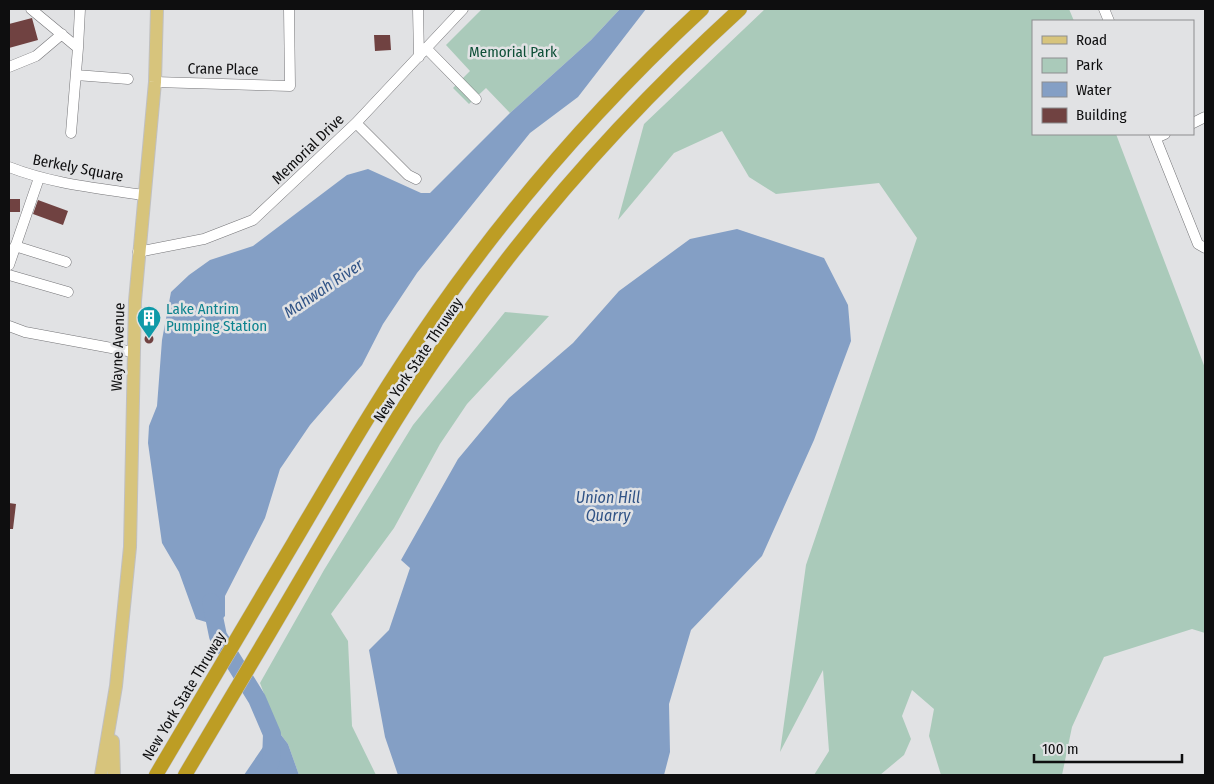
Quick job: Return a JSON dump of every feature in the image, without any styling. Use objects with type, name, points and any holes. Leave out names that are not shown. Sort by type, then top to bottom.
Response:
[{"type":"highway","name":"New York State Thruway","points":[[156,775],[377,402],[469,268],[572,142],[645,64],[702,9]]},
{"type":"highway","name":"New York State Thruway","points":[[185,775],[399,416],[458,325],[554,200],[590,159],[663,82],[740,9]]},
{"type":"main road","name":"Wayne Avenue","points":[[101,775],[116,686],[130,547],[133,352],[138,252],[155,82],[157,9]]},
{"type":"main road","name":"Wayne Avenue","points":[[114,775],[116,686]]},
{"type":"street","points":[[31,9],[78,48]]},
{"type":"street","points":[[71,133],[80,9]]},
{"type":"street","name":"Crane Place","points":[[155,82],[290,86],[289,9]]},
{"type":"street","points":[[418,9],[419,57]]},
{"type":"street","name":"Memorial Drive","points":[[138,252],[204,238],[253,220],[356,123],[463,9]]},
{"type":"street","points":[[9,67],[36,56],[62,34]]},
{"type":"street","points":[[426,49],[476,99]]},
{"type":"street","points":[[76,75],[128,79]]},
{"type":"street","points":[[356,123],[408,175],[416,179]]},
{"type":"street","points":[[1158,135],[1198,244],[1205,248]]},
{"type":"street","name":"Berkely Square","points":[[9,167],[39,178],[143,195]]},
{"type":"street","points":[[9,265],[39,178]]},
{"type":"street","points":[[15,246],[66,262]]},
{"type":"street","points":[[9,276],[68,292]]},
{"type":"street","points":[[9,326],[25,332],[133,352]]},
{"type":"green space","name":"Memorial Park","points":[[482,9],[620,9],[591,40],[510,113],[486,88],[469,104],[453,88],[470,71],[446,45]]},
{"type":"green space","points":[[765,9],[1069,9],[1074,20],[1032,20],[1032,135],[1116,135],[1205,368],[1205,633],[1192,629],[1104,657],[1072,727],[1062,775],[941,775],[929,736],[934,709],[912,690],[902,716],[911,739],[904,755],[880,775],[814,775],[829,751],[823,670],[780,752],[806,565],[917,238],[879,183],[776,194],[749,177],[722,131],[674,153],[618,220],[644,124]]},
{"type":"green space","points":[[505,312],[549,316],[467,404],[440,444],[394,528],[331,614],[348,641],[352,726],[376,775],[299,775],[288,744],[278,731],[260,683],[324,570],[413,425]]},
{"type":"water","points":[[620,9],[646,9],[578,97],[530,133],[417,273],[383,324],[362,365],[310,425],[280,469],[265,518],[225,596],[225,616],[216,625],[196,619],[179,572],[162,543],[148,443],[149,426],[157,406],[162,340],[171,292],[189,275],[210,260],[253,246],[347,175],[368,169],[421,193],[430,193],[510,113],[591,40]]},
{"type":"water","name":"Union Hill Quarry","points":[[737,229],[824,258],[848,305],[851,341],[814,440],[762,556],[691,630],[669,704],[670,752],[664,775],[398,775],[385,737],[369,650],[389,630],[410,568],[401,560],[458,459],[509,398],[573,343],[619,291],[690,239]]},
{"type":"water","points":[[278,731],[288,744],[299,775],[244,775],[272,734]]},
{"type":"building","points":[[32,18],[38,40],[9,48],[9,24]]},
{"type":"building","points":[[374,35],[390,35],[391,50],[375,51]]},
{"type":"building","points":[[9,199],[20,199],[20,212],[9,212]]},
{"type":"building","points":[[38,200],[68,211],[63,225],[33,214]]},
{"type":"building","name":"Lake Antrim Pumping Station","points":[[149,334],[154,339],[149,344],[144,339]]},
{"type":"building","points":[[9,503],[16,504],[13,529],[9,529]]},
{"type":"waterway","name":"Mahwah River","points":[[211,602],[218,636],[257,699],[272,734],[271,761],[264,775]]},
{"type":"place","name":"Lake Antrim Pumping Station","points":[[149,339]]}]
